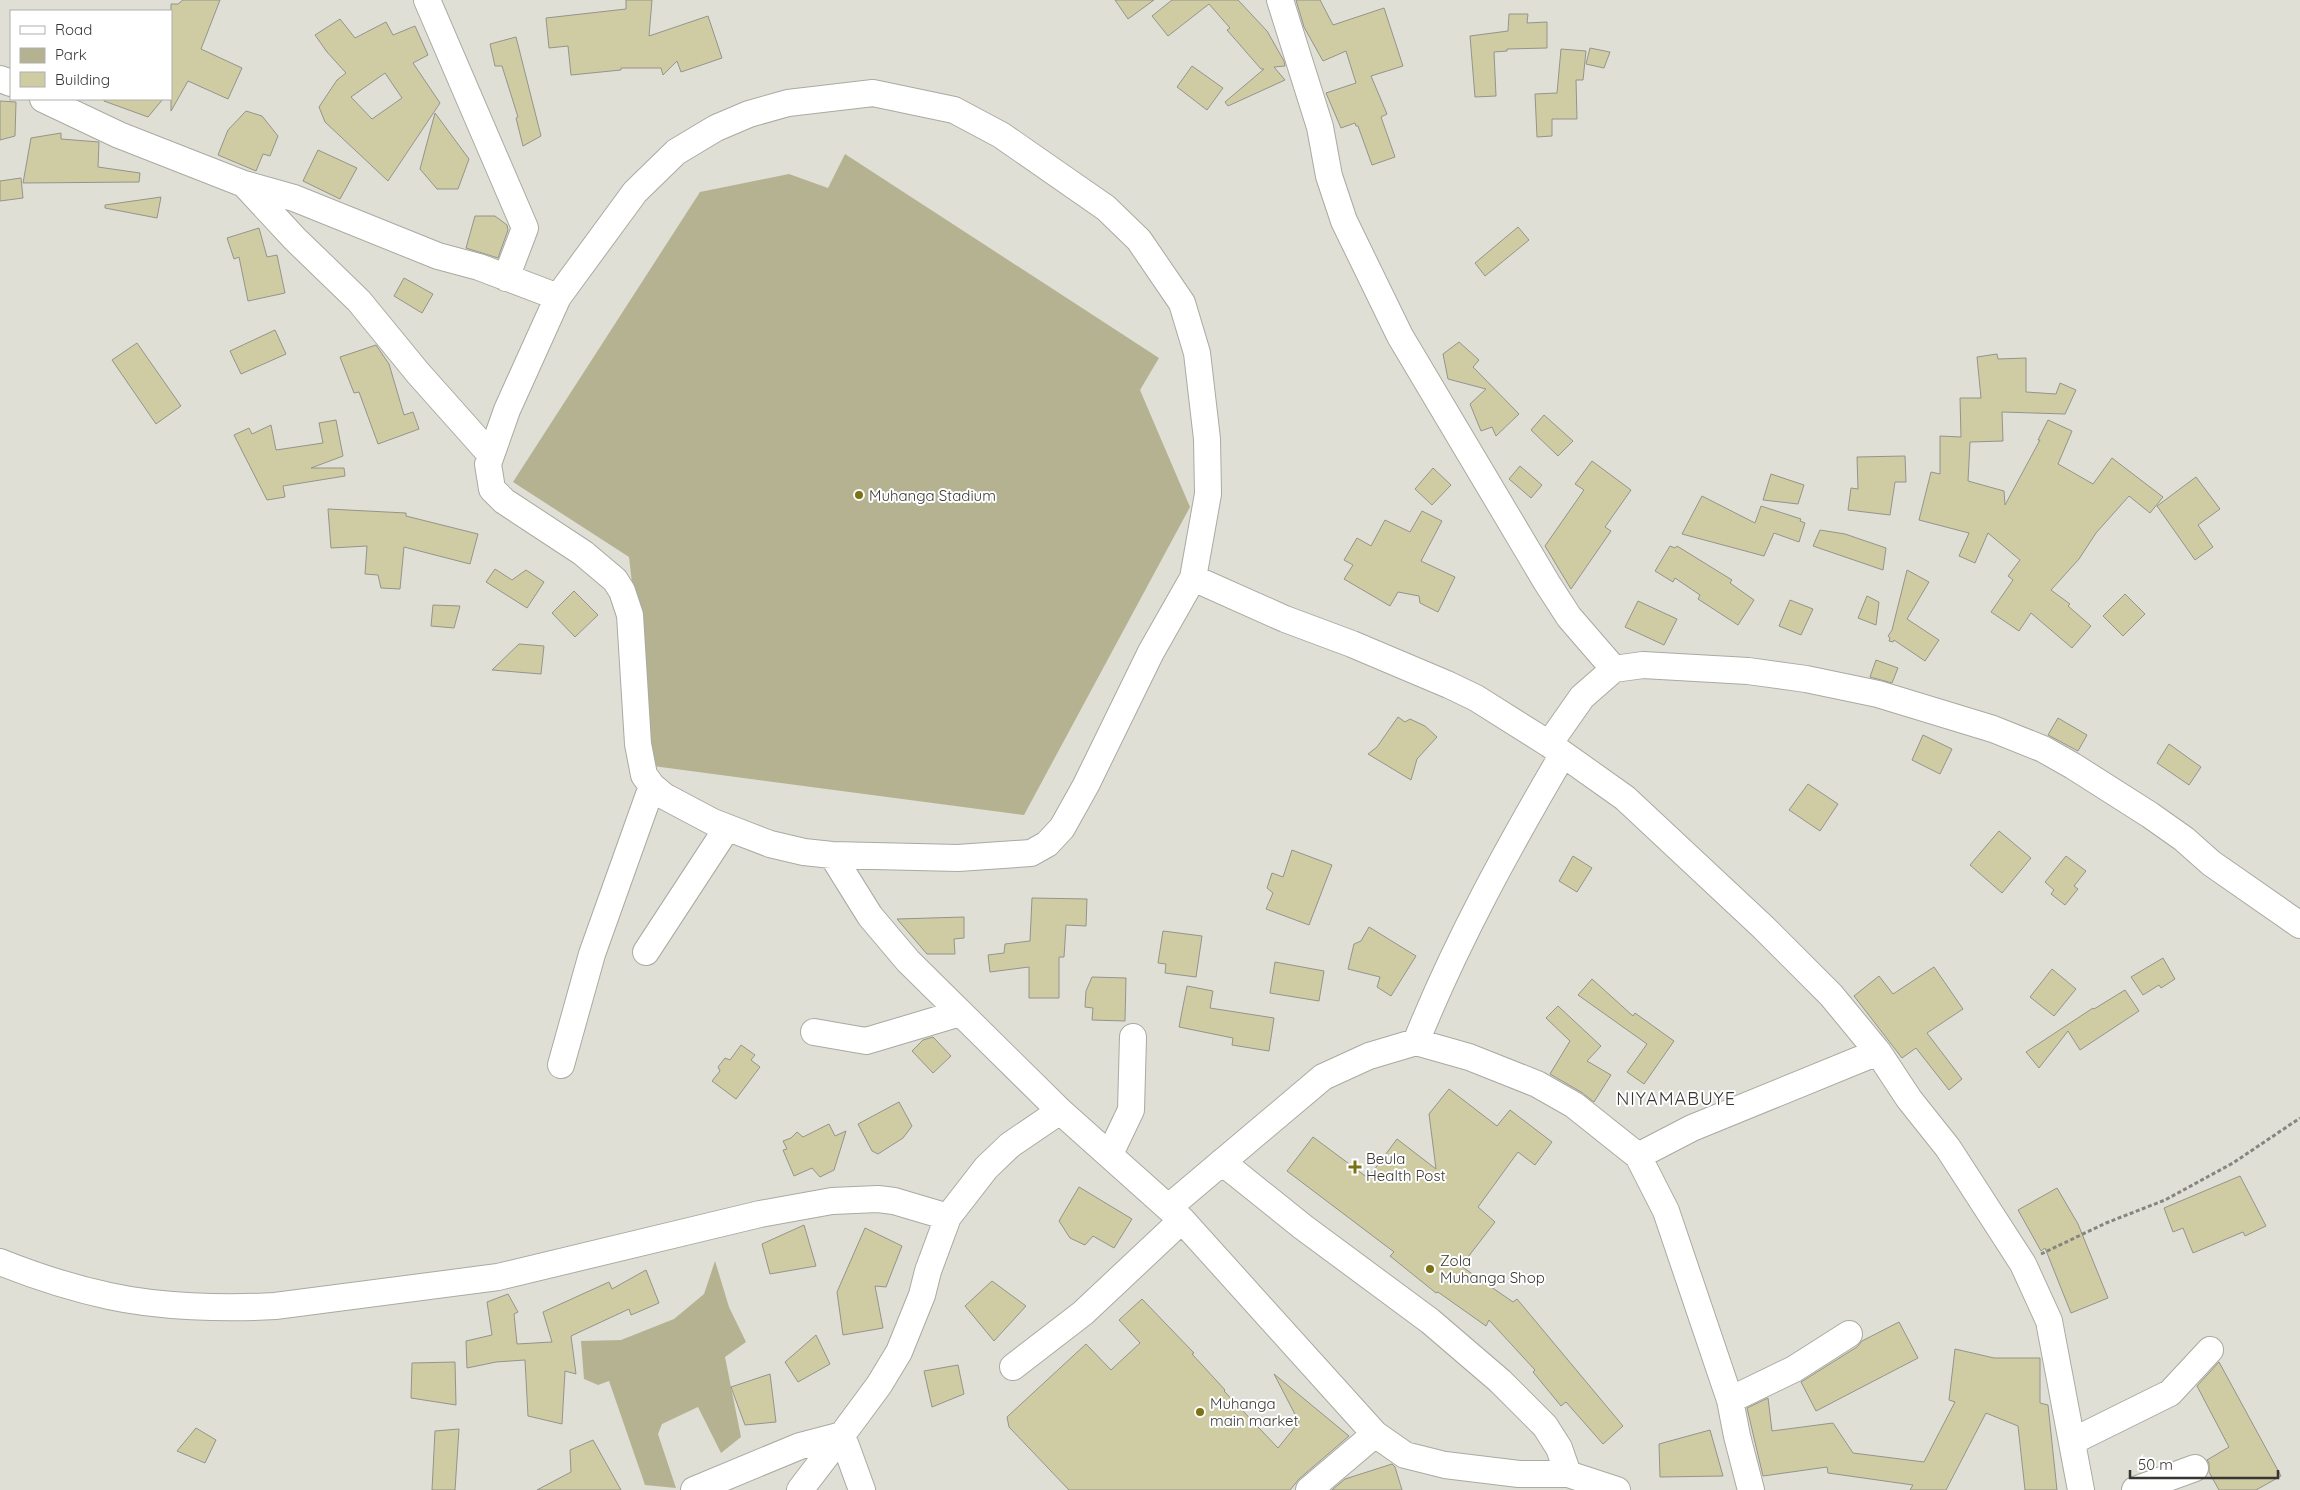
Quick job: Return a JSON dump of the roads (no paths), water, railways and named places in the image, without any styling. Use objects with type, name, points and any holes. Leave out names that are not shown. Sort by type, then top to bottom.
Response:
[{"type":"street","points":[[427,0],[525,228],[506,278]]},
{"type":"street","points":[[1280,0],[1320,127],[1329,176],[1344,221],[1370,277],[1400,336],[1547,583],[1569,617],[1614,669]]},
{"type":"street","points":[[873,93],[954,110],[1001,135],[1106,208],[1139,240],[1182,303],[1198,353],[1207,439],[1208,494],[1193,578],[1151,652],[1062,828],[1047,844],[1031,853],[958,858],[832,855],[770,844],[727,828],[664,796],[652,786],[644,774],[638,744],[630,615],[622,590],[616,580],[583,553],[504,501],[492,489],[489,476],[491,455],[507,410],[558,297],[635,192],[676,152],[716,128],[749,114],[788,103],[873,93]]},
{"type":"street","points":[[45,100],[119,135],[244,184],[294,198],[438,256],[558,297]]},
{"type":"street","points":[[244,184],[295,239],[359,301],[418,373],[491,455]]},
{"type":"street","points":[[1193,578],[1476,698],[1556,749],[1625,798],[1763,927],[1831,995],[1878,1052],[1910,1099],[1948,1148],[2023,1264],[2049,1321],[2081,1490]]},
{"type":"street","points":[[1416,1042],[1443,977],[1582,697],[1614,669],[1643,665],[1748,671],[1806,679],[1878,694],[1993,729],[2043,749],[2118,793],[2184,839],[2211,863],[2300,926]]},
{"type":"street","points":[[561,1065],[592,954],[652,786]]},
{"type":"street","points":[[646,952],[727,828]]},
{"type":"street","points":[[832,855],[870,916],[908,961],[1060,1111],[1176,1213],[1375,1434],[1405,1455],[1445,1465],[1519,1474],[1568,1474],[1617,1490]]},
{"type":"street","points":[[814,1032],[866,1041],[960,1013]]},
{"type":"street","points":[[1110,1154],[1131,1110],[1134,1037]]},
{"type":"street","points":[[1013,1367],[1083,1313],[1222,1162],[1323,1078],[1369,1056],[1416,1042],[1504,1069],[1537,1084],[1574,1105],[1638,1156],[1666,1210],[1730,1400],[1751,1490]]},
{"type":"street","points":[[1638,1156],[1701,1125],[1878,1052]]},
{"type":"street","points":[[800,1490],[879,1384],[899,1352],[922,1294],[928,1271],[948,1217],[986,1168],[1010,1145],[1060,1111]]},
{"type":"street","points":[[1222,1162],[1302,1227],[1430,1321],[1500,1381],[1544,1426],[1559,1448],[1568,1474]]},
{"type":"street","points":[[0,1262],[30,1274],[109,1296],[185,1306],[243,1308],[275,1306],[498,1277],[760,1214],[832,1200],[878,1199],[894,1201],[948,1217]]},
{"type":"street","points":[[1730,1400],[1794,1369],[1848,1334]]},
{"type":"street","points":[[2073,1441],[2170,1393],[2210,1350]]},
{"type":"street","points":[[1309,1490],[1375,1434]]},
{"type":"street","points":[[694,1490],[800,1446],[842,1435]]},
{"type":"street","points":[[842,1435],[862,1490]]},
{"type":"street","points":[[2135,1490],[2195,1468]]},
{"type":"place","name":"Muhanga Stadium","points":[[859,495]]},
{"type":"place","name":"Beula Health Post","points":[[1355,1167]]},
{"type":"place","name":"Zola Muhanga Shop","points":[[1430,1269]]},
{"type":"place","name":"Muhanga main market","points":[[1200,1412]]},
{"type":"district","name":"NIYAMABUYE","points":[[1676,1098]]}]
